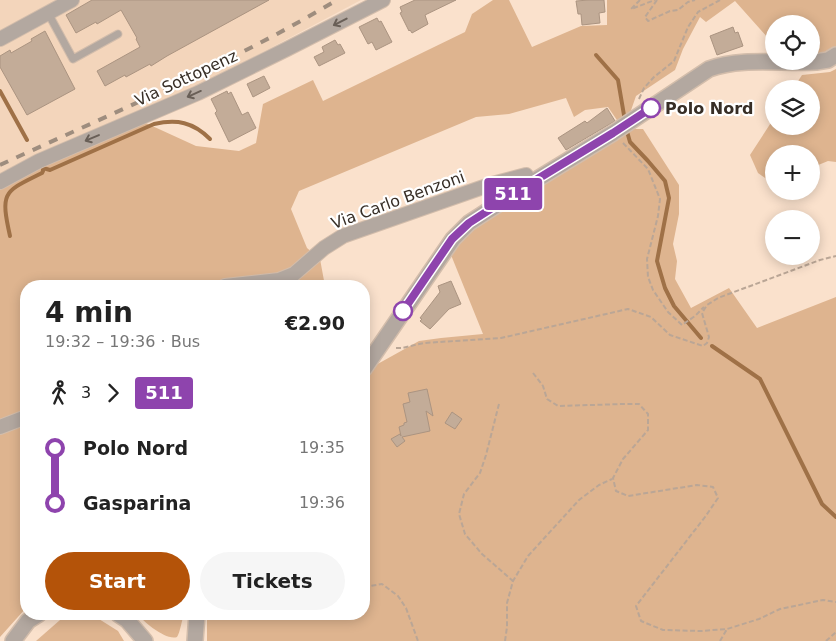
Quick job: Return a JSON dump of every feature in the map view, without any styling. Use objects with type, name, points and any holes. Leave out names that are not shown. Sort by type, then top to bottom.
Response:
[{"type":"street","points":[[0,40],[72,0]]},
{"type":"street","name":"Via Sottopenz","points":[[0,182],[39,160],[207,89],[383,0]]},
{"type":"street","points":[[370,360],[452,239],[469,223],[613,133],[709,69],[741,63],[816,62],[828,60],[836,55]]},
{"type":"street","name":"Via Carlo Benzoni","points":[[279,280],[294,274],[324,248],[343,236],[492,184],[526,175],[531,183]]},
{"type":"street","points":[[0,427],[20,419]]},
{"type":"street","points":[[13,641],[29,620]]},
{"type":"street","points":[[127,620],[145,641]]},
{"type":"street","points":[[195,641],[197,620]]},
{"type":"lane","points":[[48,13],[73,59],[118,34]]},
{"type":"path","points":[[640,0],[631,9],[656,0]]},
{"type":"path","points":[[656,0],[645,17],[648,21],[670,10],[678,10],[688,2],[695,0]]},
{"type":"path","points":[[636,118],[634,109],[644,88],[654,76],[674,61],[688,26],[698,12],[720,0]]},
{"type":"path","points":[[613,133],[648,169],[660,199],[658,216],[647,259],[648,277],[653,290],[668,312],[682,325],[706,305],[718,298],[820,260],[836,256]]},
{"type":"path","points":[[378,348],[402,348],[424,344],[501,338],[628,310],[651,317],[670,335],[703,346],[707,343],[709,337],[702,313],[706,305]]},
{"type":"path","points":[[505,641],[507,603],[514,581],[528,556],[579,500],[598,485],[612,478],[623,459],[648,430],[648,414],[639,404],[558,406],[547,399],[542,386],[533,373]]},
{"type":"path","points":[[499,404],[480,473],[464,494],[459,514],[465,534],[482,554],[514,581]]},
{"type":"path","points":[[612,478],[616,491],[628,496],[697,485],[713,487],[718,498],[636,606],[641,621],[663,630],[701,631],[727,629],[759,619],[780,608],[823,600],[836,602]]},
{"type":"path","points":[[370,586],[382,584],[398,596],[406,608],[418,641]]},
{"type":"path","points":[[720,641],[727,629]]},
{"type":"path","points":[[826,641],[836,632]]},
{"type":"shaded area","points":[[0,0],[361,0],[137,119],[0,182]]},
{"type":"shaded area","points":[[493,0],[509,0],[532,47],[581,26],[607,25],[607,0],[836,0],[836,47],[829,52],[820,54],[820,15],[765,15],[765,35],[735,1],[706,22],[700,17],[683,49],[675,70],[636,96],[629,116],[619,123],[608,107],[585,110],[574,117],[566,98],[509,114],[476,117],[299,191],[291,209],[307,248],[320,259],[324,280],[20,280],[20,615],[0,637],[0,182],[137,119],[196,146],[239,151],[256,143],[263,104],[313,80],[323,101],[465,32],[472,14]]},
{"type":"shaded area","points":[[836,69],[836,162],[828,161],[820,164],[820,145],[765,145],[765,178],[758,173],[750,155],[765,132],[765,135],[820,135],[820,80],[799,80],[802,75],[830,72]]},
{"type":"shaded area","points":[[632,129],[643,129],[679,185],[679,214],[673,244],[677,261],[675,279],[691,308],[729,288],[757,328],[836,297],[836,641],[207,641],[207,620],[370,620],[370,372],[374,366],[419,341],[483,334],[451,255],[466,234],[549,178]]},
{"type":"shaded area","points":[[60,620],[101,620],[118,631],[124,641],[36,641]]},
{"type":"shaded area","points":[[182,620],[177,637],[167,636],[155,630],[144,621]]},
{"type":"building","points":[[92,0],[269,0],[151,66],[150,64],[105,86],[97,71],[140,47],[121,10],[97,24],[96,22],[76,33],[66,15]]},
{"type":"building","points":[[415,0],[456,0],[425,15],[428,24],[412,33],[409,31],[400,13],[402,12],[400,7]]},
{"type":"building","points":[[604,0],[605,12],[599,13],[600,23],[582,25],[581,14],[578,14],[576,1]]},
{"type":"building","points":[[377,18],[379,22],[381,21],[392,42],[376,50],[372,42],[368,44],[359,27]]},
{"type":"building","points":[[733,27],[735,33],[738,32],[743,46],[717,55],[710,36]]},
{"type":"building","points":[[45,31],[75,89],[27,115],[0,67],[0,56],[10,50],[11,53]]},
{"type":"building","points":[[335,40],[338,45],[340,44],[345,53],[319,66],[314,57],[324,52],[322,47]]},
{"type":"building","points":[[264,76],[270,88],[253,97],[247,84]]},
{"type":"building","points":[[227,91],[228,94],[231,92],[242,115],[248,112],[256,128],[229,142],[215,113],[217,111],[211,99]]},
{"type":"building","points":[[607,108],[615,121],[566,150],[558,138],[585,121],[587,123]]},
{"type":"building","points":[[451,281],[461,304],[449,309],[430,329],[420,321],[422,319],[420,318],[440,292],[438,286]]},
{"type":"building","points":[[427,389],[433,416],[426,411],[430,431],[402,437],[405,441],[397,447],[391,439],[400,434],[401,436],[399,427],[407,422],[403,404],[410,402],[408,393]]},
{"type":"building","points":[[452,412],[462,419],[455,429],[445,423]]},
{"type":"waterway","points":[[596,55],[618,80],[625,121]]},
{"type":"waterway","points":[[0,91],[27,140]]},
{"type":"waterway","points":[[41,165],[43,168],[50,170],[154,124],[184,123],[191,125],[210,139]]},
{"type":"waterway","points":[[626,128],[630,142],[665,181],[669,198],[657,261],[665,288],[674,306],[701,338]]},
{"type":"waterway","points":[[10,236],[5,210],[8,195],[13,189],[42,173],[43,168]]},
{"type":"waterway","points":[[712,346],[760,379],[822,504],[836,517]]},
{"type":"railway","points":[[0,165],[213,67],[337,0]]},
{"type":"bus line","name":"511","points":[[403,311],[452,239],[469,223],[651,108]]},
{"type":"place","name":"Polo Nord","points":[[651,108]]}]
